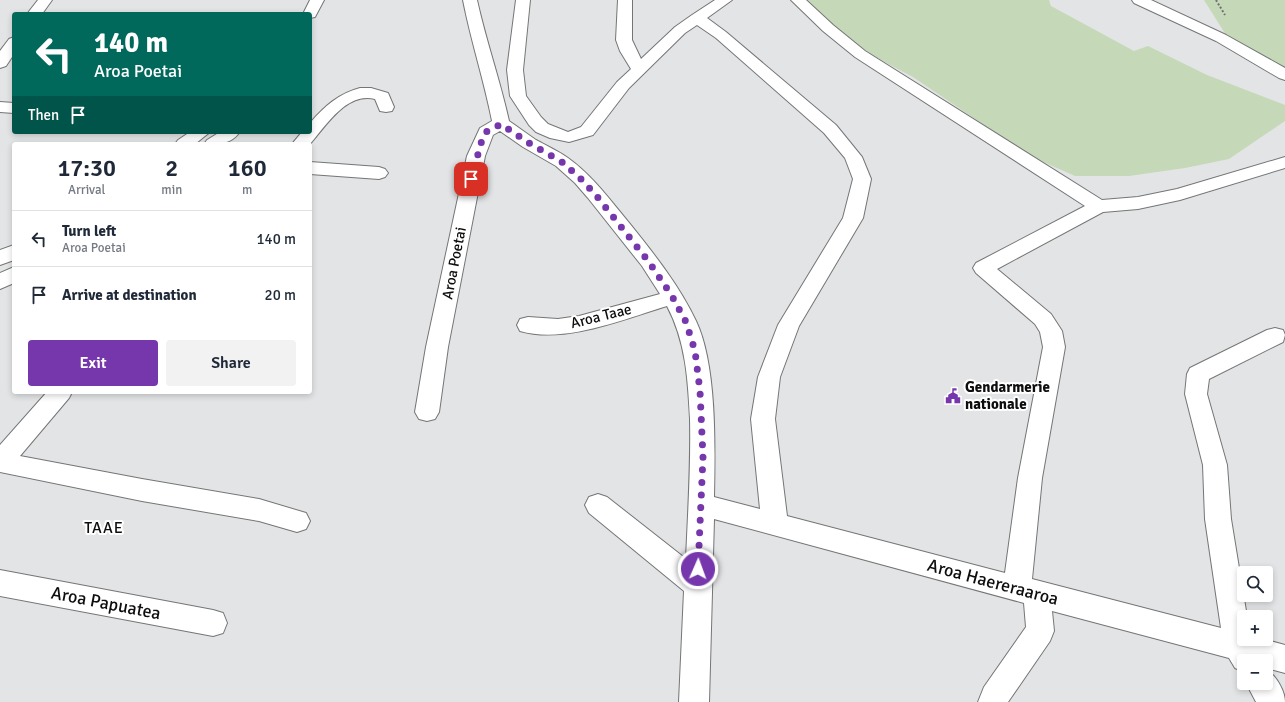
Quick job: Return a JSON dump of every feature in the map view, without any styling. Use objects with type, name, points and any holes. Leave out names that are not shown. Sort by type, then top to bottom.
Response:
[{"type":"street","points":[[36,12],[45,0]]},
{"type":"street","points":[[311,12],[316,0]]},
{"type":"street","points":[[470,0],[476,30],[495,94],[501,124],[564,164],[595,194],[649,262],[672,296],[686,322],[695,351],[700,391],[703,457],[694,702]]},
{"type":"street","points":[[523,0],[515,70],[518,96],[535,121],[542,128],[556,134],[572,136],[587,131],[623,85],[680,30],[725,0]]},
{"type":"street","points":[[625,0],[624,40],[628,51],[639,69]]},
{"type":"street","points":[[798,0],[828,28],[860,54],[1099,206]]},
{"type":"street","points":[[1139,0],[1221,38],[1285,76]]},
{"type":"street","points":[[697,18],[721,35],[830,129],[853,157],[862,179],[852,218],[789,325],[768,377],[763,419],[775,525]]},
{"type":"street","points":[[0,63],[12,45]]},
{"type":"street","points":[[312,133],[336,106],[351,95],[360,93],[382,96],[386,107]]},
{"type":"street","points":[[0,107],[12,108]]},
{"type":"street","name":"Aroa Poetai","points":[[427,412],[437,347],[476,156],[486,132],[501,124]]},
{"type":"street","points":[[187,142],[198,134]]},
{"type":"street","points":[[216,142],[228,134]]},
{"type":"street","points":[[304,142],[311,134]]},
{"type":"street","points":[[564,164],[572,136]]},
{"type":"street","points":[[993,702],[994,697],[1040,631],[1027,591],[1030,478],[1054,347],[1051,331],[1043,319],[983,268],[1099,206],[1138,203],[1180,194],[1285,162]]},
{"type":"street","points":[[312,168],[379,173]]},
{"type":"street","points":[[0,258],[12,253]]},
{"type":"street","points":[[0,282],[12,275]]},
{"type":"street","name":"Aroa Taae","points":[[528,325],[558,327],[579,324],[667,299],[672,296]]},
{"type":"street","points":[[1242,654],[1218,519],[1215,465],[1196,394],[1197,381],[1198,374],[1275,336]]},
{"type":"street","points":[[59,394],[0,462],[142,490],[259,510],[298,521]]},
{"type":"street","points":[[598,505],[698,585]]},
{"type":"street","name":"Aroa Haereraaroa","points":[[701,505],[1027,591],[1242,654]]},
{"type":"street","name":"Aroa Papuatea","points":[[0,583],[213,623]]},
{"type":"street","name":"Aroa Haereraaroa","points":[[1273,658],[1285,659]]},
{"type":"street","points":[[1265,690],[1273,702]]},
{"type":"green space","points":[[800,0],[1049,0],[1051,6],[1134,51],[1148,46],[1207,75],[1285,105],[1285,121],[1229,159],[1185,168],[1129,176],[1075,176],[1030,156],[913,77],[877,58],[805,8]]},
{"type":"green space","points":[[1204,0],[1285,0],[1285,75],[1226,35]]},
{"type":"place","name":"Gendarmerie nationale","points":[[953,396]]},
{"type":"district","name":"TAAE","points":[[104,528]]},
{"type":"route","points":[[471,179],[476,156],[486,132],[501,124],[529,143],[562,162],[581,179],[595,194],[649,262],[672,296],[686,322],[695,351],[700,391],[703,457],[698,569]]}]
